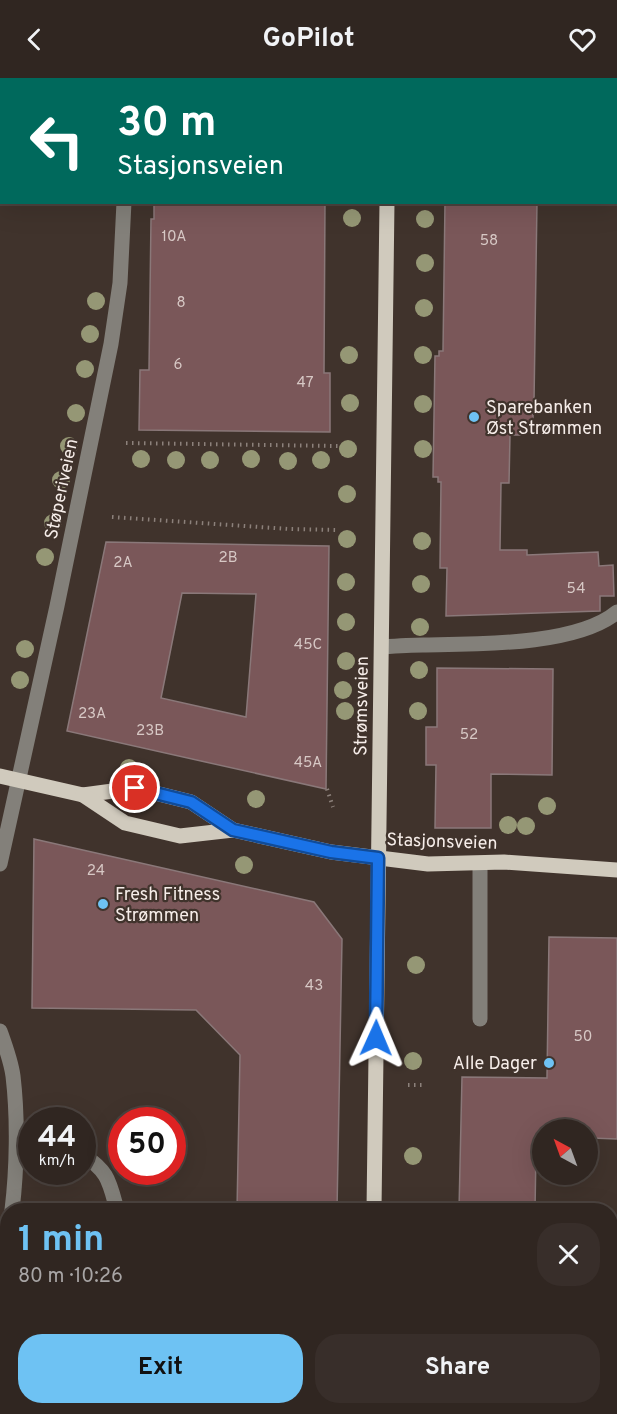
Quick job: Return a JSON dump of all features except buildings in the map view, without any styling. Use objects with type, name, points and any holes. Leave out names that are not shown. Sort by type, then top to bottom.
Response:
[{"type":"main road","name":"Strømsveien","points":[[374,1203],[387,204]]},
{"type":"main road","name":"Stasjonsveien","points":[[0,776],[83,795],[135,788],[191,802],[233,830]]},
{"type":"main road","name":"Stasjonsveien","points":[[83,795],[125,823],[180,836],[233,830],[331,852],[428,864],[504,862],[617,870]]},
{"type":"street","name":"Støperiveien","points":[[0,864],[57,606],[111,344],[120,283],[124,204]]},
{"type":"street","points":[[382,647],[453,645],[572,634],[615,616]]},
{"type":"street","points":[[480,864],[480,1019]]},
{"type":"street","points":[[0,1031],[13,1074],[15,1142],[13,1203]]},
{"type":"street","points":[[96,1163],[110,1181],[115,1203]]},
{"type":"path","points":[[126,443],[338,446]]},
{"type":"path","points":[[112,517],[337,530]]},
{"type":"path","points":[[327,789],[333,807]]},
{"type":"path","points":[[408,1085],[426,1085]]},
{"type":"place","name":"Sparebanken Øst Strømmen","points":[[474,417]]},
{"type":"place","name":"Fresh Fitness Strømmen","points":[[103,904]]},
{"type":"place","name":"Alle Dager","points":[[549,1063]]},
{"type":"route","points":[[135,788],[191,802],[233,830],[331,852],[378,858],[376,1038]]}]
